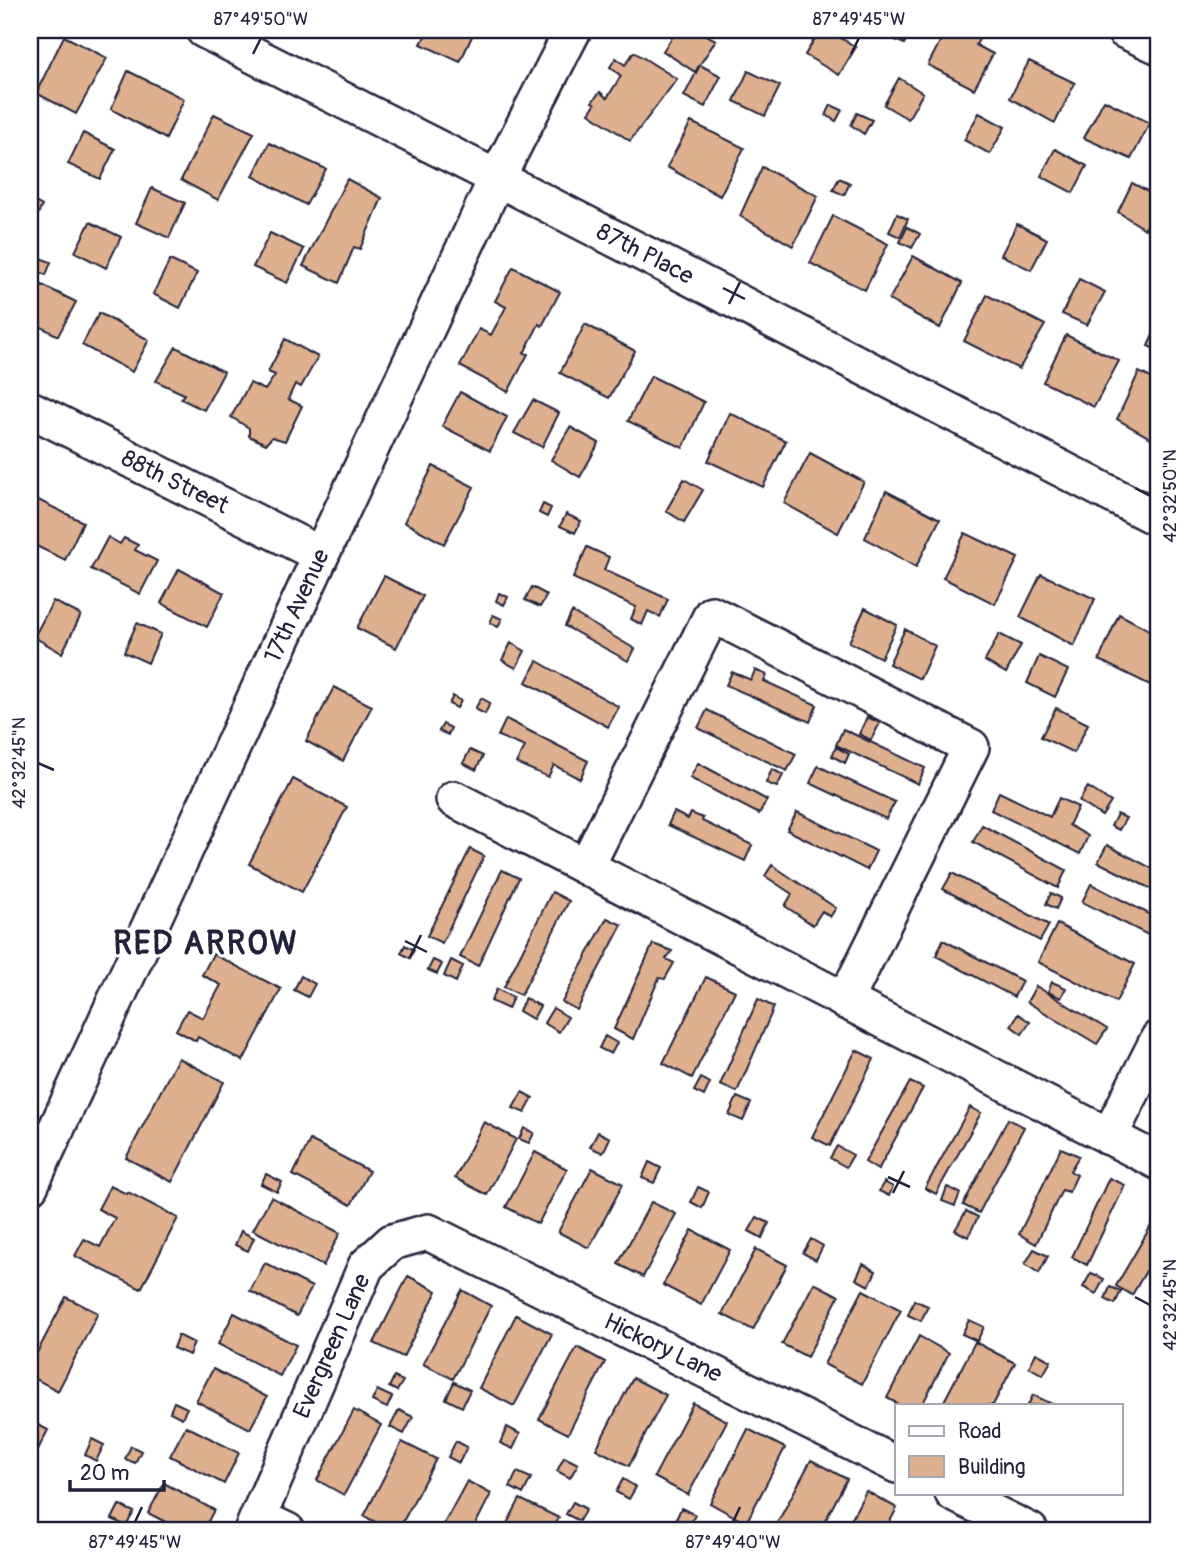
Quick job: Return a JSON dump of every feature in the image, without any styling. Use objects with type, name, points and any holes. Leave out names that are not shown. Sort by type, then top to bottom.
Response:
[{"type":"street","name":"87th Place","points":[[204,30],[1159,519]]},
{"type":"street","name":"17th Avenue","points":[[30,1186],[497,178],[573,30]]},
{"type":"street","points":[[1124,30],[1159,46]]},
{"type":"street","name":"88th Street","points":[[30,410],[321,555]]},
{"type":"street","points":[[586,867],[712,614],[946,734],[971,747],[845,1001]]},
{"type":"street","points":[[454,799],[1159,1162]]},
{"type":"street","points":[[1110,1137],[1159,1038]]},
{"type":"street","name":"Hickory Lane","points":[[428,1232],[895,1464]]},
{"type":"street","name":"Evergreen Lane","points":[[266,1526],[366,1266],[392,1242],[428,1232]]},
{"type":"street","points":[[955,1494],[1019,1529]]},
{"type":"building","points":[[428,30],[475,30],[460,62],[421,44]]},
{"type":"building","points":[[677,30],[697,30],[716,40],[695,72],[663,51]]},
{"type":"building","points":[[820,30],[827,30],[856,47],[839,75],[805,55]]},
{"type":"building","points":[[874,30],[911,30],[904,44]]},
{"type":"building","points":[[946,30],[967,30],[980,37],[976,45],[993,54],[974,89],[928,65]]},
{"type":"building","points":[[64,36],[107,58],[76,114],[36,93]]},
{"type":"building","points":[[634,52],[677,79],[630,141],[589,113],[595,104],[592,102],[600,92],[607,98],[621,76],[610,67],[616,58],[625,65]]},
{"type":"building","points":[[1029,61],[1075,83],[1055,123],[1010,98]]},
{"type":"building","points":[[700,65],[721,76],[705,107],[684,96]]},
{"type":"building","points":[[128,71],[184,99],[166,139],[111,109]]},
{"type":"building","points":[[748,71],[780,86],[765,116],[734,101]]},
{"type":"building","points":[[899,78],[923,93],[908,119],[884,105]]},
{"type":"building","points":[[1104,100],[1150,123],[1131,159],[1084,138]]},
{"type":"building","points":[[831,105],[842,110],[836,121],[826,115]]},
{"type":"building","points":[[857,113],[872,120],[864,134],[851,125]]},
{"type":"building","points":[[979,113],[1005,127],[990,154],[964,140]]},
{"type":"building","points":[[214,114],[254,133],[218,200],[181,180]]},
{"type":"building","points":[[691,122],[744,148],[720,196],[667,167]]},
{"type":"building","points":[[83,133],[115,149],[100,179],[68,164]]},
{"type":"building","points":[[269,143],[326,169],[306,205],[253,176]]},
{"type":"building","points":[[1055,149],[1087,166],[1073,193],[1041,176]]},
{"type":"building","points":[[762,167],[818,196],[793,246],[740,216]]},
{"type":"building","points":[[839,178],[850,183],[844,195],[833,190]]},
{"type":"building","points":[[347,179],[382,198],[360,249],[354,247],[339,283],[303,266]]},
{"type":"building","points":[[1132,183],[1159,197],[1159,203],[1145,229],[1118,212]]},
{"type":"building","points":[[152,188],[185,203],[169,238],[136,223]]},
{"type":"building","points":[[30,199],[42,206],[30,230]]},
{"type":"building","points":[[897,214],[908,219],[900,237],[889,232]]},
{"type":"building","points":[[833,216],[888,244],[865,290],[810,263]]},
{"type":"building","points":[[90,222],[121,237],[106,268],[75,252]]},
{"type":"building","points":[[1017,224],[1047,239],[1031,270],[1001,255]]},
{"type":"building","points":[[907,227],[920,234],[912,248],[900,242]]},
{"type":"building","points":[[270,233],[304,249],[287,283],[253,267]]},
{"type":"building","points":[[913,256],[962,283],[940,328],[889,300]]},
{"type":"building","points":[[37,257],[51,262],[46,275],[32,269]]},
{"type":"building","points":[[170,260],[197,273],[180,308],[153,294]]},
{"type":"building","points":[[513,267],[560,292],[542,326],[539,324],[524,353],[528,354],[508,392],[460,366],[479,329],[491,335],[506,307],[495,301]]},
{"type":"building","points":[[30,279],[76,302],[58,336],[30,321]]},
{"type":"building","points":[[1079,279],[1105,292],[1087,325],[1062,314]]},
{"type":"building","points":[[987,295],[1045,325],[1019,369],[964,341]]},
{"type":"building","points":[[99,313],[149,340],[132,372],[82,345]]},
{"type":"building","points":[[1159,322],[1159,351],[1148,346]]},
{"type":"building","points":[[585,324],[635,351],[609,398],[560,373]]},
{"type":"building","points":[[1066,335],[1119,361],[1094,407],[1043,382]]},
{"type":"building","points":[[285,339],[318,357],[301,387],[295,384],[288,399],[302,406],[285,441],[272,437],[266,444],[249,436],[249,428],[231,417],[250,383],[265,390],[275,375],[268,372]]},
{"type":"building","points":[[176,347],[224,372],[204,410],[181,399],[184,394],[156,381]]},
{"type":"building","points":[[1139,372],[1159,382],[1159,443],[1117,419]]},
{"type":"building","points":[[651,376],[704,402],[683,448],[628,421]]},
{"type":"building","points":[[460,392],[507,417],[490,451],[442,426]]},
{"type":"building","points":[[533,400],[559,413],[542,447],[514,433]]},
{"type":"building","points":[[730,413],[786,441],[763,487],[708,461]]},
{"type":"building","points":[[570,427],[599,443],[580,477],[551,460]]},
{"type":"building","points":[[810,453],[864,482],[838,533],[784,503]]},
{"type":"building","points":[[433,466],[474,487],[444,544],[404,522]]},
{"type":"building","points":[[684,479],[703,490],[684,522],[666,511]]},
{"type":"building","points":[[886,491],[940,519],[916,567],[865,538]]},
{"type":"building","points":[[30,496],[83,522],[65,560],[30,543]]},
{"type":"building","points":[[543,504],[551,508],[547,517],[539,513]]},
{"type":"building","points":[[566,514],[581,521],[575,533],[560,526]]},
{"type":"building","points":[[965,533],[1018,558],[995,604],[943,578]]},
{"type":"building","points":[[108,537],[120,544],[124,538],[138,545],[135,550],[157,561],[140,594],[91,569]]},
{"type":"building","points":[[587,547],[609,557],[604,570],[668,599],[660,617],[648,611],[642,625],[631,619],[636,607],[573,578]]},
{"type":"building","points":[[179,569],[224,593],[207,627],[161,603]]},
{"type":"building","points":[[1041,574],[1095,599],[1074,646],[1020,617]]},
{"type":"building","points":[[384,576],[423,596],[396,648],[357,628]]},
{"type":"building","points":[[532,587],[547,595],[540,607],[525,600]]},
{"type":"building","points":[[499,593],[508,597],[504,605],[496,601]]},
{"type":"building","points":[[53,601],[81,615],[62,653],[34,637]]},
{"type":"building","points":[[865,608],[897,625],[881,658],[849,642]]},
{"type":"building","points":[[572,612],[635,649],[628,661],[565,626]]},
{"type":"building","points":[[1119,614],[1159,635],[1159,668],[1150,685],[1099,660]]},
{"type":"building","points":[[493,615],[502,619],[498,627],[490,623]]},
{"type":"building","points":[[137,623],[161,634],[148,663],[124,652]]},
{"type":"building","points":[[905,629],[935,646],[920,679],[889,664]]},
{"type":"building","points":[[999,634],[1021,645],[1006,673],[985,661]]},
{"type":"building","points":[[511,643],[525,651],[516,668],[502,660]]},
{"type":"building","points":[[1039,656],[1068,670],[1055,697],[1027,683]]},
{"type":"building","points":[[537,661],[619,707],[608,727],[526,682]]},
{"type":"building","points":[[755,670],[767,675],[764,681],[817,705],[810,722],[726,685],[732,672],[751,680]]},
{"type":"building","points":[[334,687],[372,706],[343,761],[306,741]]},
{"type":"building","points":[[453,696],[461,701],[457,708],[449,704]]},
{"type":"building","points":[[481,698],[490,703],[485,714],[475,709]]},
{"type":"building","points":[[1056,708],[1088,724],[1074,753],[1041,737]]},
{"type":"building","points":[[707,710],[796,754],[787,771],[698,728]]},
{"type":"building","points":[[867,717],[880,723],[871,740],[859,734]]},
{"type":"building","points":[[506,719],[588,761],[580,779],[554,765],[548,777],[516,763],[525,747],[498,736]]},
{"type":"building","points":[[443,724],[451,728],[448,735],[439,731]]},
{"type":"building","points":[[843,729],[925,768],[918,784],[836,745]]},
{"type":"building","points":[[836,747],[849,754],[845,763],[832,756]]},
{"type":"building","points":[[470,750],[483,756],[476,770],[463,763]]},
{"type":"building","points":[[698,763],[767,800],[759,814],[690,778]]},
{"type":"building","points":[[818,766],[895,802],[886,819],[810,783]]},
{"type":"building","points":[[772,769],[783,775],[777,787],[766,783]]},
{"type":"building","points":[[293,779],[347,807],[302,892],[249,864]]},
{"type":"building","points":[[1088,787],[1111,802],[1102,816],[1079,801]]},
{"type":"building","points":[[999,792],[1050,817],[1059,798],[1078,807],[1069,825],[1088,836],[1080,854],[991,810]]},
{"type":"building","points":[[674,812],[688,819],[691,813],[703,818],[702,821],[752,845],[745,861],[668,825]]},
{"type":"building","points":[[797,812],[876,851],[867,870],[787,830]]},
{"type":"building","points":[[1117,814],[1126,818],[1119,830],[1111,826]]},
{"type":"building","points":[[982,825],[1066,870],[1058,888],[973,842]]},
{"type":"building","points":[[1107,845],[1159,872],[1159,893],[1098,862]]},
{"type":"building","points":[[470,849],[484,856],[442,943],[427,936]]},
{"type":"building","points":[[772,865],[836,908],[830,917],[822,911],[813,925],[785,906],[792,894],[765,876]]},
{"type":"building","points":[[502,870],[519,878],[478,966],[460,957]]},
{"type":"building","points":[[952,873],[1049,925],[1040,941],[943,889]]},
{"type":"building","points":[[1091,884],[1159,919],[1159,928],[1154,938],[1082,902]]},
{"type":"building","points":[[552,892],[569,901],[521,995],[504,987]]},
{"type":"building","points":[[1051,893],[1061,898],[1056,909],[1046,904]]},
{"type":"building","points":[[607,918],[622,925],[577,1010],[562,1002]]},
{"type":"building","points":[[1057,924],[1135,964],[1116,1002],[1038,962]]},
{"type":"building","points":[[943,940],[1022,981],[1014,997],[936,956]]},
{"type":"building","points":[[653,944],[672,951],[666,959],[674,963],[665,979],[659,978],[633,1039],[614,1029]]},
{"type":"building","points":[[405,945],[414,950],[410,958],[401,953]]},
{"type":"building","points":[[213,954],[281,989],[243,1061],[198,1037],[196,1041],[176,1030],[187,1010],[203,1018],[221,985],[202,975]]},
{"type":"building","points":[[433,960],[442,964],[437,974],[428,970]]},
{"type":"building","points":[[451,960],[463,966],[456,982],[444,976]]},
{"type":"building","points":[[301,976],[315,984],[308,997],[294,990]]},
{"type":"building","points":[[706,977],[735,991],[692,1078],[663,1063]]},
{"type":"building","points":[[1052,982],[1066,988],[1061,998],[1048,992]]},
{"type":"building","points":[[1036,986],[1107,1029],[1097,1044],[1027,1002]]},
{"type":"building","points":[[497,989],[513,997],[508,1009],[491,1001]]},
{"type":"building","points":[[525,998],[540,1006],[533,1019],[519,1011]]},
{"type":"building","points":[[758,999],[774,1007],[737,1092],[720,1085]]},
{"type":"building","points":[[553,1008],[568,1017],[559,1032],[544,1023]]},
{"type":"building","points":[[1018,1014],[1030,1022],[1022,1034],[1011,1026]]},
{"type":"building","points":[[605,1036],[617,1043],[611,1054],[599,1048]]},
{"type":"building","points":[[856,1050],[874,1059],[830,1146],[812,1137]]},
{"type":"building","points":[[178,1058],[224,1082],[172,1182],[126,1158]]},
{"type":"building","points":[[701,1078],[710,1083],[704,1096],[694,1091]]},
{"type":"building","points":[[910,1082],[923,1088],[878,1170],[865,1162]]},
{"type":"building","points":[[522,1092],[533,1098],[525,1113],[513,1108]]},
{"type":"building","points":[[737,1097],[751,1103],[743,1121],[729,1115]]},
{"type":"building","points":[[970,1107],[981,1113],[936,1194],[925,1188]]},
{"type":"building","points":[[1008,1119],[1024,1127],[979,1213],[963,1205]]},
{"type":"building","points":[[484,1122],[516,1139],[487,1195],[455,1178]]},
{"type":"building","points":[[524,1128],[534,1133],[529,1143],[519,1139]]},
{"type":"building","points":[[598,1132],[610,1138],[603,1153],[590,1147]]},
{"type":"building","points":[[310,1140],[369,1171],[351,1205],[293,1175]]},
{"type":"building","points":[[837,1146],[853,1155],[846,1167],[830,1158]]},
{"type":"building","points":[[1061,1148],[1079,1156],[1070,1171],[1077,1175],[1069,1192],[1062,1190],[1036,1244],[1019,1234]]},
{"type":"building","points":[[535,1152],[567,1169],[538,1224],[506,1207]]},
{"type":"building","points":[[649,1162],[661,1168],[654,1183],[642,1178]]},
{"type":"building","points":[[592,1168],[623,1184],[589,1248],[558,1232]]},
{"type":"building","points":[[266,1174],[282,1182],[277,1192],[261,1184]]},
{"type":"building","points":[[1109,1178],[1125,1185],[1087,1265],[1072,1257]]},
{"type":"building","points":[[884,1182],[893,1187],[889,1196],[879,1191]]},
{"type":"building","points":[[110,1186],[127,1194],[128,1192],[178,1218],[141,1289],[75,1256],[84,1239],[100,1247],[115,1218],[98,1209]]},
{"type":"building","points":[[698,1187],[709,1192],[702,1208],[691,1202]]},
{"type":"building","points":[[947,1187],[960,1193],[955,1206],[942,1201]]},
{"type":"building","points":[[271,1197],[340,1233],[323,1266],[253,1230]]},
{"type":"building","points":[[651,1202],[676,1214],[643,1277],[618,1264]]},
{"type":"building","points":[[966,1211],[978,1217],[968,1237],[955,1230]]},
{"type":"building","points":[[1159,1212],[1159,1249],[1132,1295],[1116,1286]]},
{"type":"building","points":[[757,1217],[769,1223],[762,1238],[749,1231]]},
{"type":"building","points":[[692,1230],[730,1250],[701,1305],[663,1285]]},
{"type":"building","points":[[241,1231],[254,1238],[248,1251],[235,1245]]},
{"type":"building","points":[[811,1239],[823,1246],[816,1260],[803,1253]]},
{"type":"building","points":[[756,1249],[787,1265],[753,1330],[722,1314]]},
{"type":"building","points":[[1034,1249],[1048,1256],[1039,1273],[1025,1264]]},
{"type":"building","points":[[265,1263],[312,1287],[297,1316],[250,1291]]},
{"type":"building","points":[[863,1264],[876,1271],[869,1286],[856,1279]]},
{"type":"building","points":[[1091,1273],[1104,1279],[1096,1294],[1083,1287]]},
{"type":"building","points":[[408,1276],[437,1291],[403,1357],[374,1343]]},
{"type":"building","points":[[814,1283],[839,1296],[807,1357],[782,1344]]},
{"type":"building","points":[[1110,1287],[1121,1291],[1115,1304],[1105,1299]]},
{"type":"building","points":[[462,1290],[491,1306],[453,1379],[423,1364]]},
{"type":"building","points":[[863,1290],[901,1310],[862,1384],[824,1364]]},
{"type":"building","points":[[66,1297],[98,1313],[58,1391],[30,1376],[30,1366]]},
{"type":"building","points":[[914,1300],[928,1306],[921,1321],[908,1315]]},
{"type":"building","points":[[234,1313],[296,1345],[280,1376],[218,1344]]},
{"type":"building","points":[[516,1315],[552,1334],[514,1406],[479,1388]]},
{"type":"building","points":[[969,1320],[984,1327],[977,1341],[962,1334]]},
{"type":"building","points":[[178,1335],[194,1343],[189,1355],[173,1348]]},
{"type":"building","points":[[919,1336],[949,1353],[923,1404],[898,1404],[887,1398]]},
{"type":"building","points":[[975,1342],[1015,1363],[994,1404],[943,1404]]},
{"type":"building","points":[[577,1347],[605,1362],[568,1434],[539,1419]]},
{"type":"building","points":[[1036,1353],[1051,1361],[1043,1375],[1029,1367]]},
{"type":"building","points":[[213,1369],[267,1397],[250,1429],[196,1401]]},
{"type":"building","points":[[394,1377],[403,1381],[397,1391],[389,1387]]},
{"type":"building","points":[[633,1378],[666,1395],[629,1466],[596,1449]]},
{"type":"building","points":[[454,1382],[470,1390],[462,1407],[446,1399]]},
{"type":"building","points":[[377,1390],[392,1397],[387,1408],[372,1401]]},
{"type":"building","points":[[1033,1395],[1052,1404],[1028,1404]]},
{"type":"building","points":[[174,1402],[187,1408],[182,1418],[170,1412]]},
{"type":"building","points":[[693,1403],[727,1421],[688,1495],[654,1477]]},
{"type":"building","points":[[354,1410],[381,1425],[344,1495],[317,1480]]},
{"type":"building","points":[[399,1410],[413,1417],[404,1434],[390,1427]]},
{"type":"building","points":[[30,1421],[48,1430],[30,1465]]},
{"type":"building","points":[[186,1426],[239,1453],[224,1484],[170,1456]]},
{"type":"building","points":[[507,1427],[520,1434],[513,1449],[500,1443]]},
{"type":"building","points":[[748,1429],[785,1448],[746,1523],[710,1503]]},
{"type":"building","points":[[92,1439],[104,1445],[96,1461],[85,1455]]},
{"type":"building","points":[[456,1441],[467,1447],[459,1463],[448,1457]]},
{"type":"building","points":[[402,1442],[436,1459],[398,1531],[392,1531],[364,1516]]},
{"type":"building","points":[[131,1446],[141,1451],[135,1463],[125,1459]]},
{"type":"building","points":[[564,1457],[578,1464],[570,1478],[557,1471]]},
{"type":"building","points":[[811,1460],[847,1479],[820,1531],[773,1531]]},
{"type":"building","points":[[517,1472],[531,1478],[523,1494],[510,1487]]},
{"type":"building","points":[[623,1479],[636,1487],[629,1499],[616,1492]]},
{"type":"building","points":[[467,1481],[491,1494],[472,1531],[440,1531]]},
{"type":"building","points":[[164,1483],[214,1510],[203,1531],[183,1531],[148,1513]]},
{"type":"building","points":[[866,1491],[897,1508],[885,1531],[845,1531]]},
{"type":"building","points":[[520,1499],[559,1518],[552,1531],[503,1531]]},
{"type":"building","points":[[573,1502],[586,1509],[579,1521],[566,1514]]},
{"type":"building","points":[[119,1505],[134,1512],[126,1526],[112,1519]]},
{"type":"building","points":[[681,1508],[695,1515],[688,1529],[675,1522]]},
{"type":"district","name":"RED ARROW","points":[[206,944]]}]
